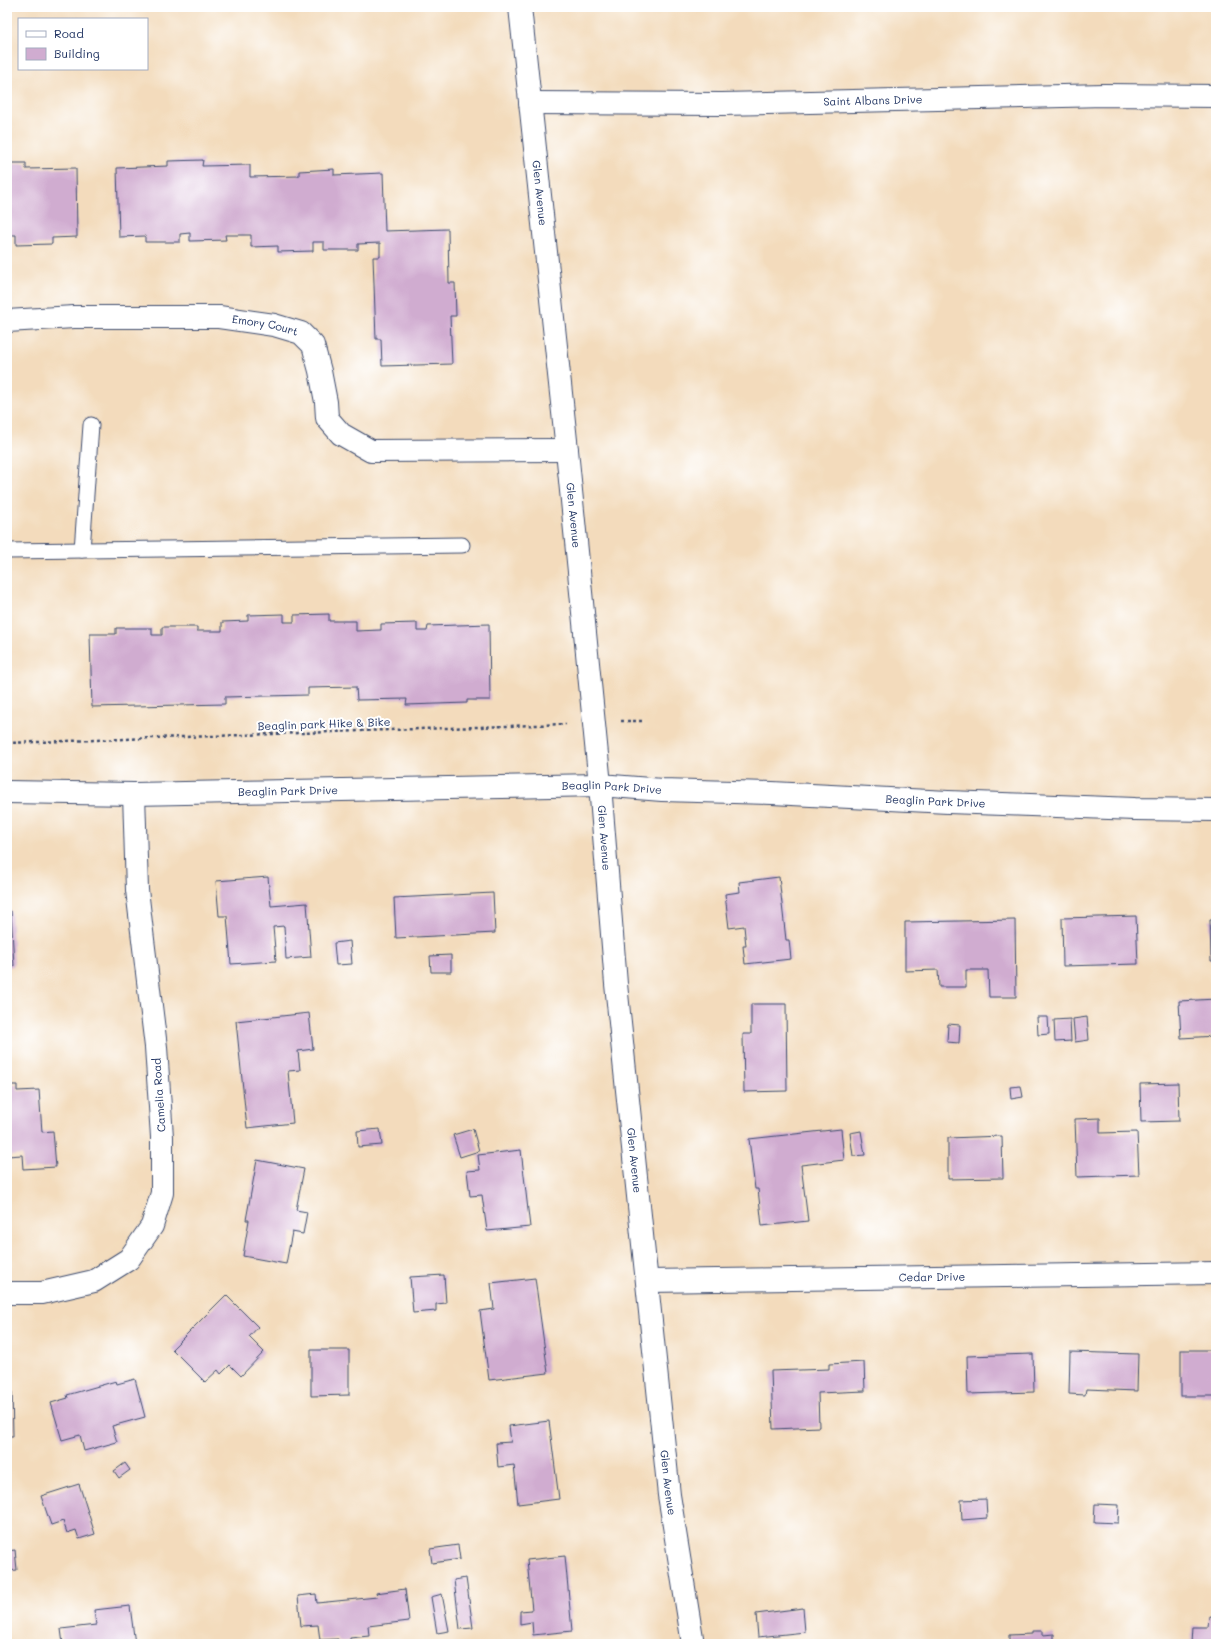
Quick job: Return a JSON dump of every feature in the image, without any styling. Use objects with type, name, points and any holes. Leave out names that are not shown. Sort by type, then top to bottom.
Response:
[{"type":"street","name":"Glen Avenue","points":[[520,7],[567,450],[600,785],[616,984],[669,1495],[693,1644]]},
{"type":"street","name":"Saint Albans Drive","points":[[530,103],[722,104],[1104,95],[1216,96]]},
{"type":"street","name":"Emory Court","points":[[7,320],[74,317],[219,317],[274,325],[300,333],[313,345],[326,402],[327,418],[341,434],[371,451],[567,450]]},
{"type":"street","name":"Beaglin Park Drive","points":[[7,792],[134,794],[600,785],[662,790],[772,793],[948,802],[1127,809],[1216,810]]},
{"type":"street","name":"Camelia Road","points":[[7,1292],[42,1293],[94,1281],[128,1259],[152,1226],[162,1193],[162,1137],[156,1047],[137,890],[134,794]]},
{"type":"street","name":"Cedar Drive","points":[[648,1281],[1216,1273]]},
{"type":"lane","points":[[82,550],[91,425]]},
{"type":"lane","points":[[7,550],[462,545]]},
{"type":"path","name":"Beaglin park Hike & Bike","points":[[7,742],[642,721]]},
{"type":"building","points":[[203,160],[202,166],[250,165],[250,177],[299,176],[299,171],[334,169],[334,175],[383,173],[385,231],[448,229],[449,283],[455,283],[456,316],[450,316],[452,364],[382,366],[381,339],[376,339],[373,257],[380,257],[380,243],[358,244],[358,250],[324,250],[324,242],[313,242],[313,251],[278,252],[278,246],[251,247],[251,235],[225,235],[226,240],[190,241],[190,233],[180,234],[180,242],[145,242],[145,236],[119,237],[117,168],[168,166],[168,161]]},
{"type":"building","points":[[7,163],[26,163],[26,169],[76,168],[77,237],[52,238],[52,244],[16,245],[16,235],[7,235]]},
{"type":"building","points":[[284,614],[284,622],[294,622],[294,615],[329,614],[329,621],[356,621],[356,631],[381,630],[381,624],[417,623],[417,631],[427,631],[428,626],[489,624],[490,700],[467,700],[467,703],[406,705],[407,699],[357,700],[356,687],[308,688],[308,695],[225,697],[225,704],[92,707],[90,634],[116,634],[116,628],[152,628],[152,635],[162,635],[162,627],[197,627],[197,631],[222,631],[222,622],[248,621],[248,615]]},
{"type":"building","points":[[268,877],[271,906],[307,903],[311,957],[286,959],[284,926],[273,927],[276,961],[231,964],[227,916],[219,916],[216,881]]},
{"type":"building","points":[[779,877],[786,940],[789,940],[791,959],[745,964],[743,946],[746,946],[744,926],[729,928],[725,894],[740,892],[739,882]]},
{"type":"building","points":[[493,893],[495,933],[396,938],[394,898]]},
{"type":"building","points":[[7,911],[11,911],[14,966],[7,967]]},
{"type":"building","points":[[1136,916],[1138,964],[1063,966],[1062,918]]},
{"type":"building","points":[[1015,920],[1016,997],[989,997],[988,970],[966,970],[966,987],[939,987],[938,970],[905,971],[905,922]]},
{"type":"building","points":[[1210,920],[1216,920],[1216,961],[1211,961]]},
{"type":"building","points":[[350,941],[352,964],[336,965],[334,943]]},
{"type":"building","points":[[451,955],[451,972],[431,972],[430,956]]},
{"type":"building","points":[[1216,999],[1216,1036],[1181,1038],[1179,1001]]},
{"type":"building","points":[[751,1004],[786,1004],[787,1091],[744,1092],[743,1034],[751,1034]]},
{"type":"building","points":[[309,1013],[313,1049],[298,1051],[300,1070],[288,1071],[293,1123],[247,1128],[236,1021]]},
{"type":"building","points":[[1037,1017],[1048,1017],[1049,1034],[1038,1035]]},
{"type":"building","points":[[1087,1017],[1089,1040],[1075,1042],[1073,1019]]},
{"type":"building","points":[[1070,1019],[1071,1041],[1055,1042],[1054,1020]]},
{"type":"building","points":[[948,1024],[960,1025],[959,1043],[947,1042]]},
{"type":"building","points":[[1178,1083],[1179,1121],[1141,1122],[1140,1084]]},
{"type":"building","points":[[7,1085],[17,1085],[17,1091],[39,1090],[42,1132],[53,1131],[56,1167],[23,1169],[22,1155],[7,1156]]},
{"type":"building","points":[[1021,1086],[1023,1097],[1011,1099],[1010,1087]]},
{"type":"building","points":[[1100,1118],[1100,1133],[1137,1132],[1139,1175],[1077,1177],[1075,1119]]},
{"type":"building","points":[[380,1129],[382,1145],[358,1147],[357,1131]]},
{"type":"building","points":[[473,1129],[479,1151],[460,1157],[453,1135]]},
{"type":"building","points":[[841,1129],[844,1160],[801,1165],[808,1221],[762,1226],[758,1189],[755,1189],[749,1139]]},
{"type":"building","points":[[861,1131],[865,1155],[853,1156],[850,1133]]},
{"type":"building","points":[[1002,1136],[1003,1178],[948,1179],[948,1138]]},
{"type":"building","points":[[521,1150],[530,1227],[487,1231],[482,1195],[470,1196],[467,1171],[480,1170],[478,1155]]},
{"type":"building","points":[[257,1160],[304,1169],[296,1210],[307,1212],[303,1234],[292,1232],[286,1264],[243,1256],[249,1220],[246,1220]]},
{"type":"building","points":[[444,1275],[446,1303],[436,1304],[436,1311],[413,1313],[410,1277]]},
{"type":"building","points":[[535,1278],[548,1373],[489,1380],[480,1311],[494,1309],[491,1283]]},
{"type":"building","points":[[226,1295],[258,1327],[249,1337],[264,1352],[241,1376],[230,1365],[221,1374],[218,1370],[205,1382],[172,1349]]},
{"type":"building","points":[[311,1350],[349,1350],[349,1395],[311,1396]]},
{"type":"building","points":[[1181,1350],[1216,1350],[1216,1396],[1181,1396]]},
{"type":"building","points":[[1070,1352],[1138,1354],[1137,1391],[1086,1389],[1085,1395],[1069,1394]]},
{"type":"building","points":[[1033,1354],[1034,1392],[968,1394],[967,1356]]},
{"type":"building","points":[[864,1362],[865,1391],[818,1393],[819,1427],[773,1429],[771,1371],[829,1369],[829,1364]]},
{"type":"building","points":[[135,1379],[145,1417],[112,1426],[117,1442],[84,1451],[80,1435],[62,1440],[51,1403],[68,1398],[67,1395],[116,1381],[117,1384]]},
{"type":"building","points":[[7,1390],[12,1390],[13,1436],[7,1436]]},
{"type":"building","points":[[549,1421],[559,1499],[518,1504],[514,1465],[498,1467],[496,1443],[511,1442],[509,1426]]},
{"type":"building","points":[[125,1463],[130,1470],[119,1478],[114,1471]]},
{"type":"building","points":[[79,1484],[95,1534],[79,1539],[76,1530],[67,1533],[63,1521],[51,1525],[41,1496]]},
{"type":"building","points":[[986,1499],[987,1518],[962,1520],[961,1500]]},
{"type":"building","points":[[1095,1504],[1119,1505],[1118,1523],[1094,1522]]},
{"type":"building","points":[[458,1545],[460,1559],[432,1563],[430,1549]]},
{"type":"building","points":[[15,1550],[17,1570],[7,1571],[7,1551]]},
{"type":"building","points":[[565,1556],[572,1631],[533,1635],[532,1622],[520,1624],[520,1611],[532,1610],[527,1560]]},
{"type":"building","points":[[466,1578],[473,1628],[460,1629],[454,1580]]},
{"type":"building","points":[[405,1589],[409,1621],[368,1626],[369,1636],[350,1638],[350,1641],[338,1642],[338,1639],[320,1640],[318,1625],[301,1626],[298,1596],[316,1594],[317,1603],[377,1597],[376,1593]]},
{"type":"building","points":[[442,1594],[449,1631],[437,1633],[431,1597]]},
{"type":"building","points":[[130,1606],[135,1644],[63,1644],[61,1629],[96,1625],[94,1610]]},
{"type":"building","points":[[803,1608],[805,1632],[758,1637],[756,1614]]},
{"type":"building","points":[[1209,1616],[1216,1617],[1216,1644],[1191,1644],[1192,1627],[1208,1627]]},
{"type":"building","points":[[1032,1631],[1043,1631],[1043,1635],[1054,1634],[1054,1644],[1009,1644],[1009,1635],[1032,1634]]}]
